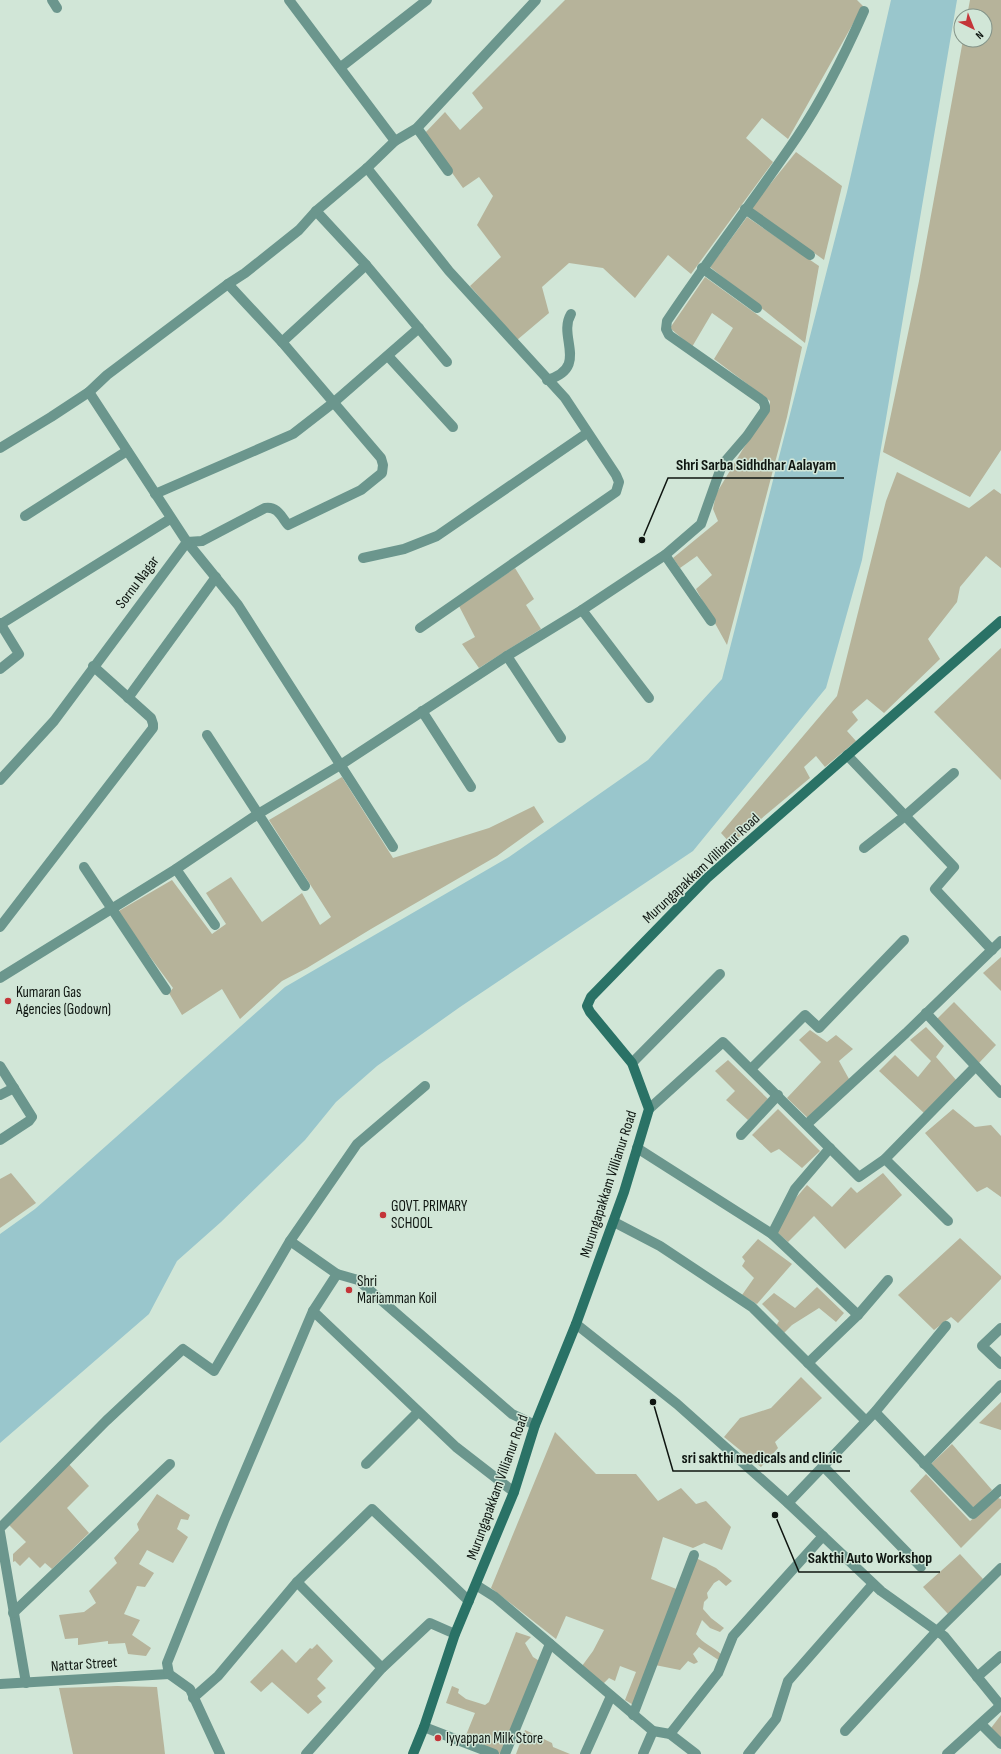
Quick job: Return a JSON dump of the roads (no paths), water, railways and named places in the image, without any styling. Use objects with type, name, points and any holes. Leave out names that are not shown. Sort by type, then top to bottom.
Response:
[{"type":"main road","name":"Murungapakkam Villianur Road","points":[[412,1754],[424,1727],[455,1634],[514,1492],[535,1425],[576,1324],[614,1222],[649,1109],[632,1063],[590,1012],[587,1006],[591,997],[707,878],[998,626]]},
{"type":"street","points":[[341,67],[427,0]]},
{"type":"street","points":[[0,448],[89,392],[107,375],[228,284],[245,273],[299,230],[316,211],[367,168],[396,141],[417,128],[536,0]]},
{"type":"street","points":[[291,1],[396,141]]},
{"type":"street","points":[[0,978],[176,869],[258,814],[342,764],[507,656],[582,610],[665,554],[701,524],[722,464],[747,436],[765,410],[765,406],[762,400],[669,335],[666,329],[667,321],[702,268],[798,136],[840,64],[864,11]]},
{"type":"street","points":[[417,128],[448,171]]},
{"type":"street","points":[[367,168],[449,271],[565,398],[618,478],[618,488],[616,492],[420,628]]},
{"type":"street","points":[[745,209],[810,255]]},
{"type":"street","points":[[316,211],[366,265],[447,362]]},
{"type":"street","points":[[282,342],[366,265]]},
{"type":"street","points":[[702,268],[757,308]]},
{"type":"street","points":[[187,542],[202,541],[265,508],[271,507],[277,510],[288,525],[361,490],[382,474],[383,466],[381,458],[282,342],[228,284]]},
{"type":"street","points":[[547,380],[561,374],[569,362],[570,343],[567,333],[567,321],[570,314]]},
{"type":"street","points":[[155,494],[293,434],[333,403],[419,328]]},
{"type":"street","points":[[388,356],[453,427]]},
{"type":"street","points":[[89,392],[170,519],[238,605],[342,764],[393,847]]},
{"type":"street","points":[[363,558],[404,549],[437,536],[587,433]]},
{"type":"street","points":[[25,516],[127,451]]},
{"type":"street","points":[[0,669],[19,654],[0,624],[170,519]]},
{"type":"street","name":"Sornu Nagar","points":[[0,780],[54,721],[93,666],[187,542]]},
{"type":"street","points":[[665,554],[711,621]]},
{"type":"street","points":[[128,698],[216,577]]},
{"type":"street","points":[[582,610],[649,698]]},
{"type":"street","points":[[507,656],[561,738]]},
{"type":"street","points":[[0,927],[116,775],[150,734],[153,726],[151,718],[93,666]]},
{"type":"street","points":[[422,711],[471,787]]},
{"type":"street","points":[[207,735],[305,886]]},
{"type":"street","points":[[847,756],[954,867],[935,889],[992,950]]},
{"type":"street","points":[[0,763],[6,772]]},
{"type":"street","points":[[864,848],[905,816],[954,773]]},
{"type":"street","points":[[84,868],[166,990]]},
{"type":"street","points":[[176,869],[215,925]]},
{"type":"street","points":[[751,1069],[805,1015],[819,1028],[904,940]]},
{"type":"street","points":[[807,1124],[926,1014],[1001,941]]},
{"type":"street","points":[[632,1063],[720,974]]},
{"type":"street","points":[[926,1014],[1001,1093]]},
{"type":"street","points":[[649,1109],[723,1042],[859,1177],[885,1159],[975,1067]]},
{"type":"street","points":[[0,1066],[32,1117],[29,1121],[0,1140]]},
{"type":"street","points":[[0,1528],[106,1421],[183,1349],[214,1371],[290,1241],[357,1144],[425,1086]]},
{"type":"street","points":[[0,1095],[14,1088]]},
{"type":"street","points":[[741,1134],[778,1095]]},
{"type":"street","points":[[637,1148],[772,1234],[858,1315]]},
{"type":"street","points":[[772,1234],[795,1189],[830,1148]]},
{"type":"street","points":[[885,1159],[948,1222]]},
{"type":"street","points":[[614,1222],[660,1246],[752,1307],[866,1421]]},
{"type":"street","points":[[290,1241],[336,1274],[358,1280],[512,1414],[535,1425]]},
{"type":"street","points":[[220,1754],[190,1689],[169,1674],[167,1662],[224,1521],[313,1311],[336,1274]]},
{"type":"street","points":[[808,1363],[858,1315],[888,1280]]},
{"type":"street","points":[[313,1311],[456,1448],[514,1492]]},
{"type":"street","points":[[576,1324],[677,1404],[788,1503],[872,1584],[944,1636],[1001,1706],[947,1754]]},
{"type":"street","points":[[788,1503],[875,1412],[946,1326]]},
{"type":"street","points":[[1001,1328],[982,1346],[1001,1364]]},
{"type":"street","points":[[924,1464],[1001,1385]]},
{"type":"street","points":[[366,1464],[418,1412]]},
{"type":"street","points":[[875,1412],[973,1514],[1001,1489]]},
{"type":"street","points":[[13,1613],[170,1464]]},
{"type":"street","points":[[823,1466],[921,1567]]},
{"type":"street","points":[[193,1698],[218,1676],[296,1582],[372,1509],[469,1601]]},
{"type":"street","points":[[0,1532],[26,1683]]},
{"type":"street","points":[[670,1734],[718,1673],[733,1636],[822,1536]]},
{"type":"street","points":[[633,1714],[694,1555]]},
{"type":"street","points":[[845,1731],[937,1631],[1001,1568]]},
{"type":"street","points":[[296,1582],[382,1668]]},
{"type":"street","points":[[476,1584],[495,1597],[653,1731],[670,1734],[696,1754]]},
{"type":"street","points":[[748,1754],[776,1719],[788,1681],[872,1584]]},
{"type":"street","points":[[306,1754],[382,1668],[430,1623],[455,1634]]},
{"type":"street","points":[[505,1754],[550,1644]]},
{"type":"street","points":[[977,1677],[1001,1656]]},
{"type":"street","name":"Nattar Street","points":[[0,1684],[169,1674]]},
{"type":"street","points":[[585,1754],[611,1696]]},
{"type":"street","points":[[981,1724],[1001,1744]]},
{"type":"street","points":[[424,1727],[494,1754]]},
{"type":"street","points":[[643,1754],[653,1731]]},
{"type":"water","points":[[891,0],[957,0],[956,8],[953,8],[953,24],[862,560],[826,688],[693,851],[460,1007],[377,1066],[336,1102],[305,1140],[221,1222],[177,1261],[149,1314],[0,1443],[0,1234],[35,1209],[285,987],[509,857],[648,760],[722,679],[847,192]]},
{"type":"place","name":"Shri Sarba Sidhdhar Aalayam","points":[[642,540]]},
{"type":"place","name":"Kumaran Gas Agencies (Godown)","points":[[8,1001]]},
{"type":"place","name":"GOVT. PRIMARY SCHOOL","points":[[383,1215]]},
{"type":"place","name":"Shri Mariamman Koil","points":[[349,1290]]},
{"type":"place","name":"sri sakthi medicals and clinic","points":[[653,1402]]},
{"type":"place","name":"Sakthi Auto Workshop","points":[[775,1515]]},
{"type":"place","name":"Iyyappan Milk Store","points":[[438,1738]]}]
